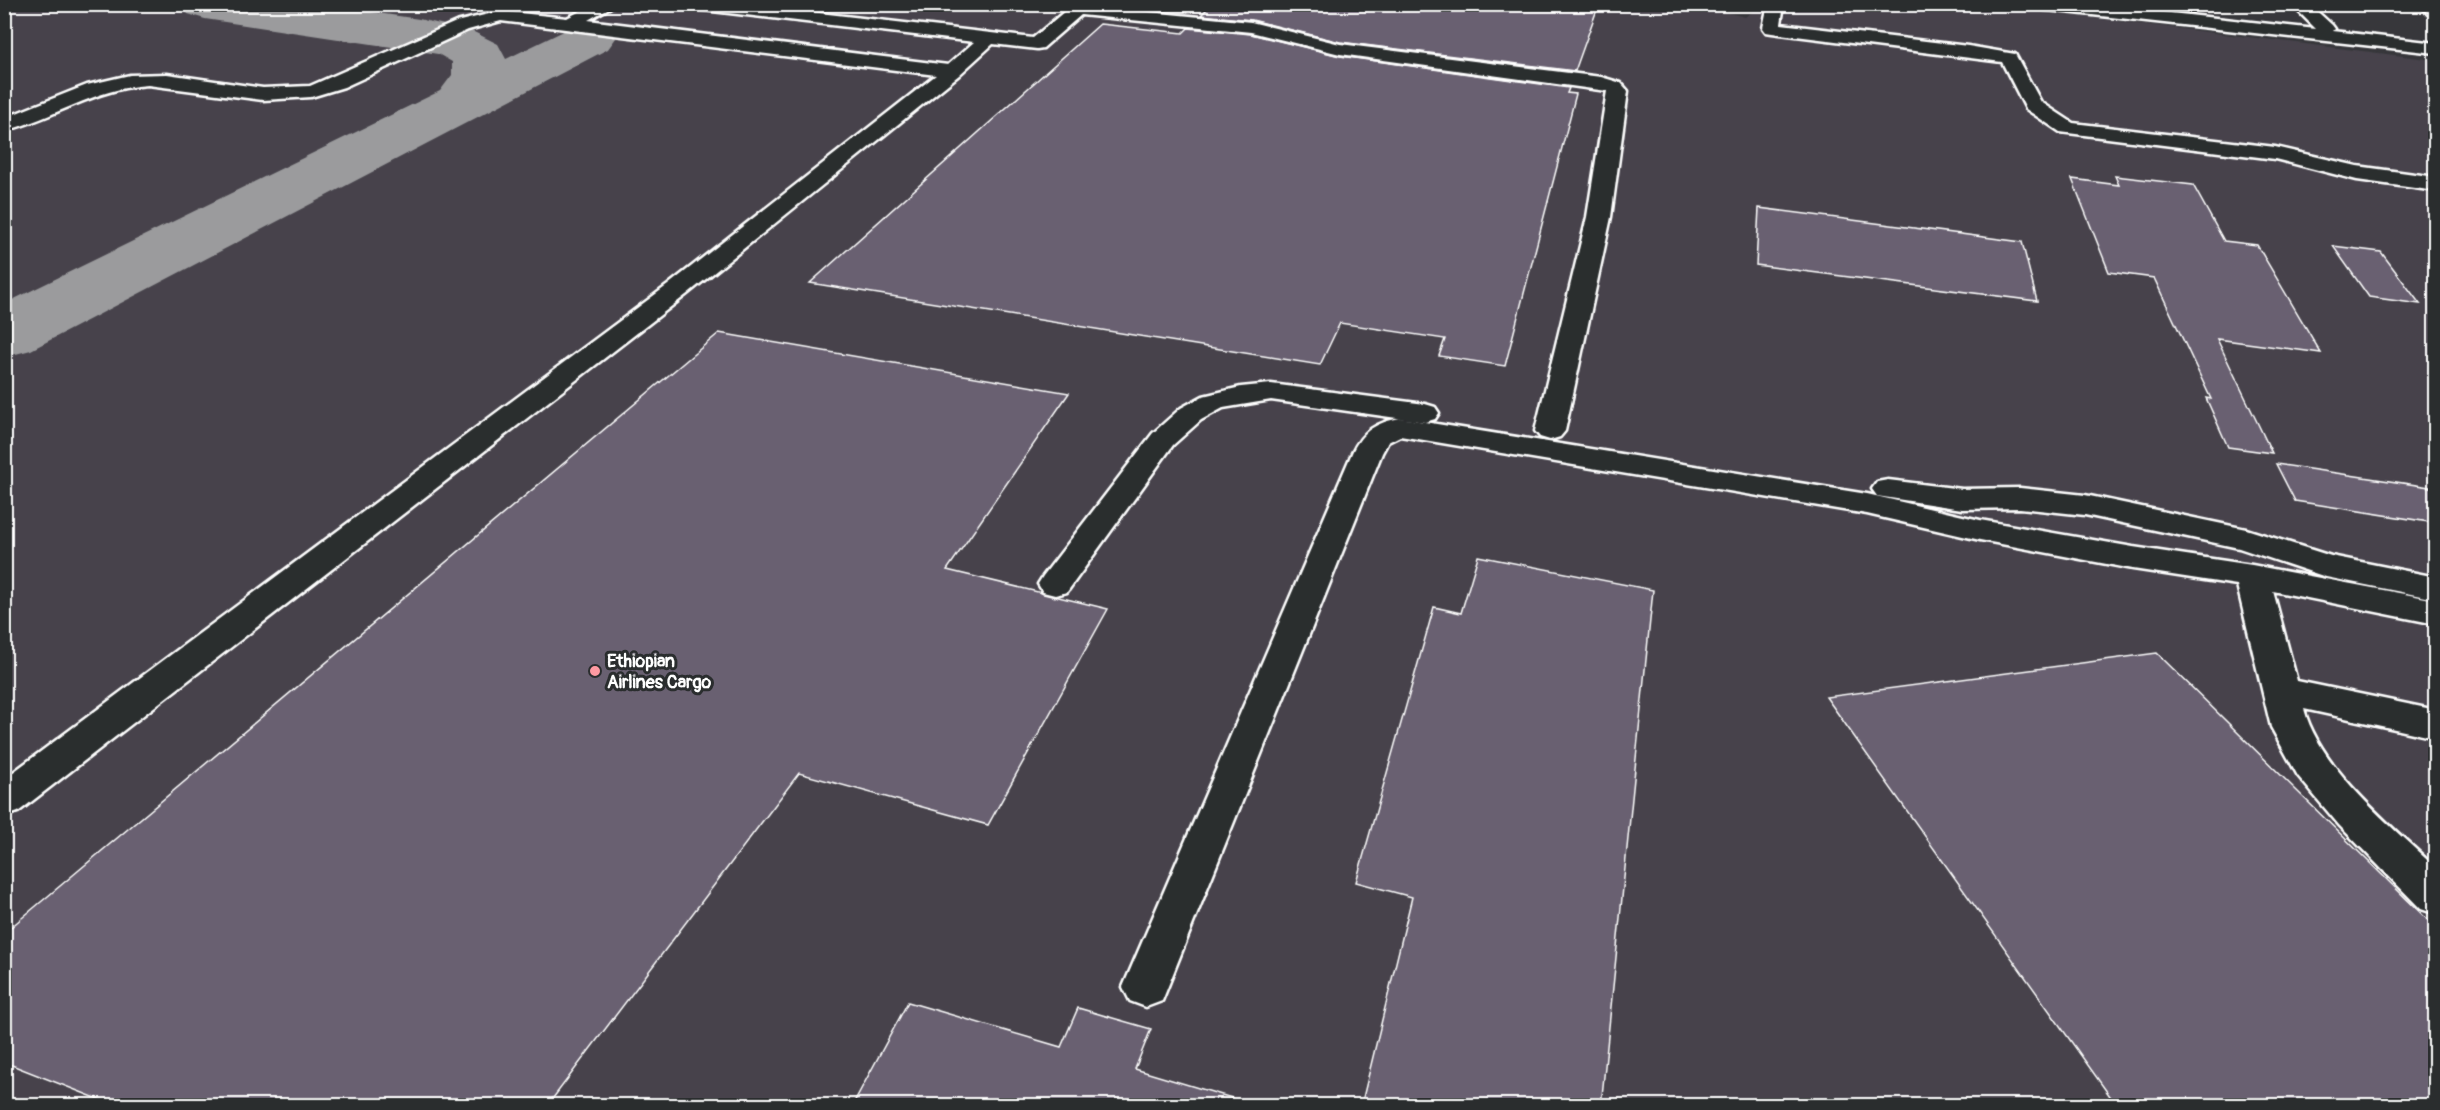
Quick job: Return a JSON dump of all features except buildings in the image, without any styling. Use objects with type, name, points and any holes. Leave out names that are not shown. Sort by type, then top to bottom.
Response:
[{"type":"street","points":[[569,23],[608,4]]},
{"type":"street","points":[[695,4],[1037,44],[1077,10],[1251,27],[1340,49],[1601,83],[1614,87],[1618,91],[1599,217],[1550,431]]},
{"type":"street","points":[[1776,4],[1772,28],[2009,58],[2033,105],[2067,128],[2275,153],[2357,173],[2436,184]]},
{"type":"street","points":[[2038,4],[2096,7],[2436,37]]},
{"type":"street","points":[[2299,4],[2326,29]]},
{"type":"street","points":[[2426,4],[2436,11]]},
{"type":"street","points":[[2096,7],[2436,48]]},
{"type":"street","points":[[4,125],[101,88],[133,80],[169,81],[262,94],[304,93],[321,89],[350,77],[462,26],[478,21],[515,16],[952,70]]},
{"type":"street","points":[[4,801],[677,290],[989,38]]},
{"type":"street","points":[[1055,584],[1163,439],[1191,414],[1213,402],[1241,395],[1271,392],[1550,431],[1885,489],[1962,499],[2020,498],[2085,504],[2246,539],[2326,566],[2436,588]]},
{"type":"street","points":[[1146,987],[1359,469],[1372,441],[1385,429],[1400,427],[1867,504],[1980,530],[2133,558],[2252,576],[2436,612]]},
{"type":"street","points":[[2252,576],[2290,727],[2312,765],[2353,814],[2436,896]]},
{"type":"street","points":[[2281,691],[2436,724]]},
{"type":"shaded area","points":[[1693,4],[1745,17],[1762,5],[1981,4],[2435,60],[2435,1105],[5,1106],[5,5]]},
{"type":"taxiway","points":[[205,4],[419,34],[456,43],[479,55],[479,75],[460,104]]},
{"type":"taxiway","points":[[460,104],[590,38]]},
{"type":"taxiway","points":[[4,334],[460,104]]},
{"type":"place","name":"Ethiopian Airlines Cargo","points":[[595,671]]}]
